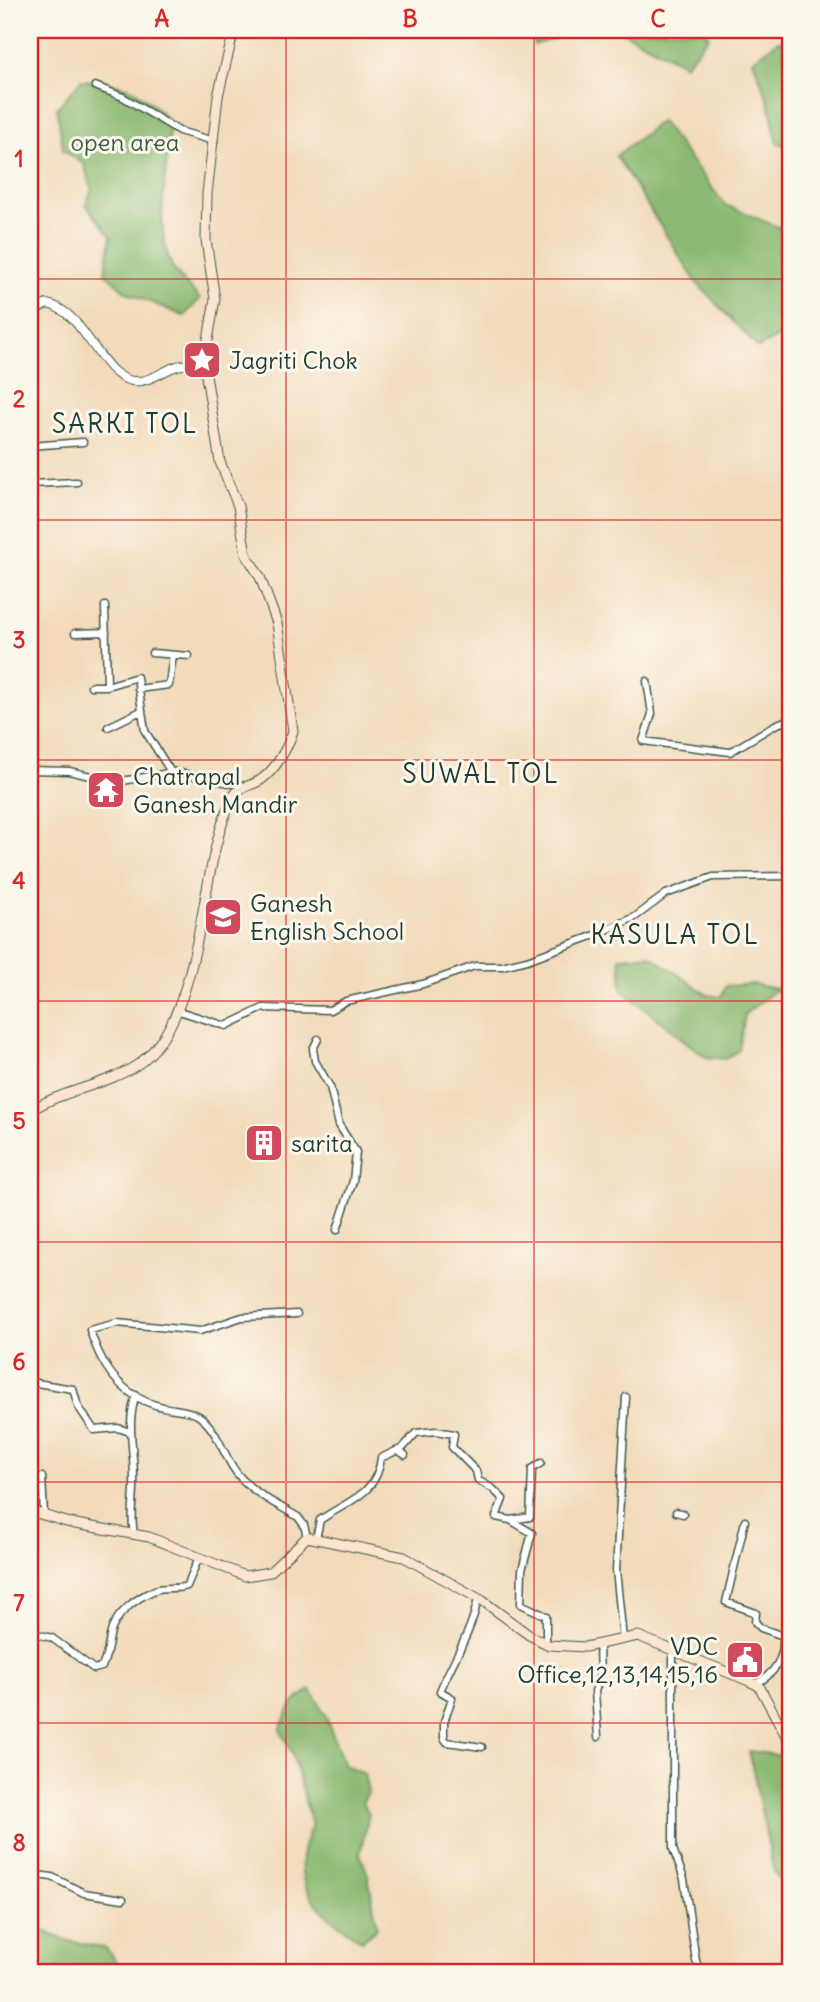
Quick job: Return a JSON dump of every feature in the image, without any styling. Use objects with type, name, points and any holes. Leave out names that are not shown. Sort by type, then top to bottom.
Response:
[{"type":"main road","points":[[30,1111],[135,1066],[156,1046],[176,1010],[200,937],[208,882],[220,832],[232,799],[240,787],[262,779],[289,744],[293,720],[274,611],[246,554],[238,506],[215,445],[204,363],[215,299],[205,224],[218,96],[234,30]]},
{"type":"main road","points":[[30,1511],[70,1523],[134,1534],[245,1576],[262,1576],[276,1568],[311,1538],[404,1558],[478,1598],[546,1644],[572,1647],[647,1638],[755,1684],[790,1743]]},
{"type":"street","points":[[95,86],[123,97],[179,131],[214,141]]},
{"type":"street","points":[[30,313],[47,304],[67,312],[107,363],[131,381],[141,381],[177,366],[204,363]]},
{"type":"street","points":[[30,446],[83,442]]},
{"type":"street","points":[[30,484],[77,482]]},
{"type":"street","points":[[105,606],[107,686]]},
{"type":"street","points":[[75,633],[106,632]]},
{"type":"street","points":[[152,653],[189,656]]},
{"type":"street","points":[[138,689],[169,685],[173,655]]},
{"type":"street","points":[[91,686],[107,686],[137,677],[139,712],[145,731],[171,772]]},
{"type":"street","points":[[647,681],[652,714],[643,741],[730,752],[790,719]]},
{"type":"street","points":[[108,727],[139,712]]},
{"type":"street","points":[[30,770],[69,771],[116,782],[171,772],[245,786]]},
{"type":"street","points":[[176,1010],[226,1026],[271,1006],[330,1010],[346,1001],[423,984],[475,966],[502,966],[527,960],[611,928],[635,917],[666,894],[713,877],[790,876]]},
{"type":"street","points":[[318,1039],[313,1049],[315,1061],[330,1087],[339,1125],[356,1152],[352,1181],[337,1230]]},
{"type":"street","points":[[297,1314],[242,1317],[200,1331],[117,1323],[90,1330],[99,1359],[113,1378],[136,1395],[160,1407],[187,1411],[199,1416],[212,1431],[240,1478],[298,1517],[311,1538]]},
{"type":"street","points":[[30,1382],[73,1389],[78,1406],[94,1430],[118,1428],[130,1432]]},
{"type":"street","points":[[134,1534],[131,1523],[134,1474],[130,1411],[136,1395]]},
{"type":"street","points":[[623,1639],[616,1570],[626,1397]]},
{"type":"street","points":[[311,1538],[320,1520],[376,1482],[381,1458],[402,1453],[416,1433],[432,1431],[454,1434],[452,1447],[476,1471],[478,1480],[503,1499],[496,1517],[510,1520],[532,1533],[522,1570],[522,1604],[546,1616],[546,1644]]},
{"type":"street","points":[[510,1520],[530,1517],[532,1469],[541,1463]]},
{"type":"street","points":[[42,1476],[44,1515]]},
{"type":"street","points":[[745,1521],[726,1602],[756,1613],[755,1622],[761,1628],[783,1636],[787,1645],[770,1677],[755,1684]]},
{"type":"street","points":[[30,1632],[52,1638],[94,1669],[102,1667],[109,1654],[110,1634],[116,1620],[137,1600],[159,1588],[179,1589],[187,1586],[199,1557]]},
{"type":"street","points":[[478,1598],[471,1626],[450,1664],[440,1691],[452,1698],[444,1722],[444,1738],[447,1742],[482,1747]]},
{"type":"street","points":[[598,1737],[595,1691],[600,1677],[599,1645]]},
{"type":"street","points":[[673,1651],[673,1849],[684,1879],[696,1961],[701,1972]]},
{"type":"street","points":[[30,1874],[52,1877],[84,1893],[123,1899]]},
{"type":"green space","points":[[533,30],[583,30],[534,45]]},
{"type":"green space","points":[[619,30],[702,30],[709,36],[685,65]]},
{"type":"green space","points":[[778,41],[790,43],[790,145],[778,144],[768,100],[753,60]]},
{"type":"green space","name":"open area","points":[[81,80],[110,83],[131,89],[169,121],[162,213],[166,249],[172,266],[200,299],[184,316],[126,292],[105,273],[111,236],[86,205],[92,189],[84,164],[63,150],[57,108]]},
{"type":"green space","points":[[661,121],[725,205],[790,232],[790,331],[758,348],[696,282],[616,156]]},
{"type":"green space","points":[[650,955],[708,995],[721,997],[725,986],[753,984],[777,989],[745,1014],[739,1050],[726,1059],[705,1057],[622,990],[620,957]]},
{"type":"green space","points":[[311,1690],[325,1714],[344,1765],[364,1774],[368,1792],[362,1803],[369,1814],[360,1853],[368,1875],[377,1927],[362,1941],[319,1907],[303,1880],[301,1864],[312,1826],[292,1753],[280,1730],[291,1706]]},
{"type":"green space","points":[[749,1751],[790,1757],[790,1893],[774,1872]]},
{"type":"green space","points":[[30,1925],[64,1940],[106,1948],[123,1972],[37,1972],[30,1964]]},
{"type":"place","name":"Jagriti Chok","points":[[202,360]]},
{"type":"place","name":"Chatrapal Ganesh Mandir","points":[[106,790]]},
{"type":"place","name":"Ganesh English School","points":[[223,917]]},
{"type":"place","name":"sarita","points":[[264,1143]]},
{"type":"place","name":"VDC Office,12,13,14,15,16","points":[[745,1660]]},
{"type":"district","name":"SARKI TOL","points":[[125,423]]},
{"type":"district","name":"SUWAL TOL","points":[[481,773]]},
{"type":"district","name":"KASULA TOL","points":[[675,934]]}]
